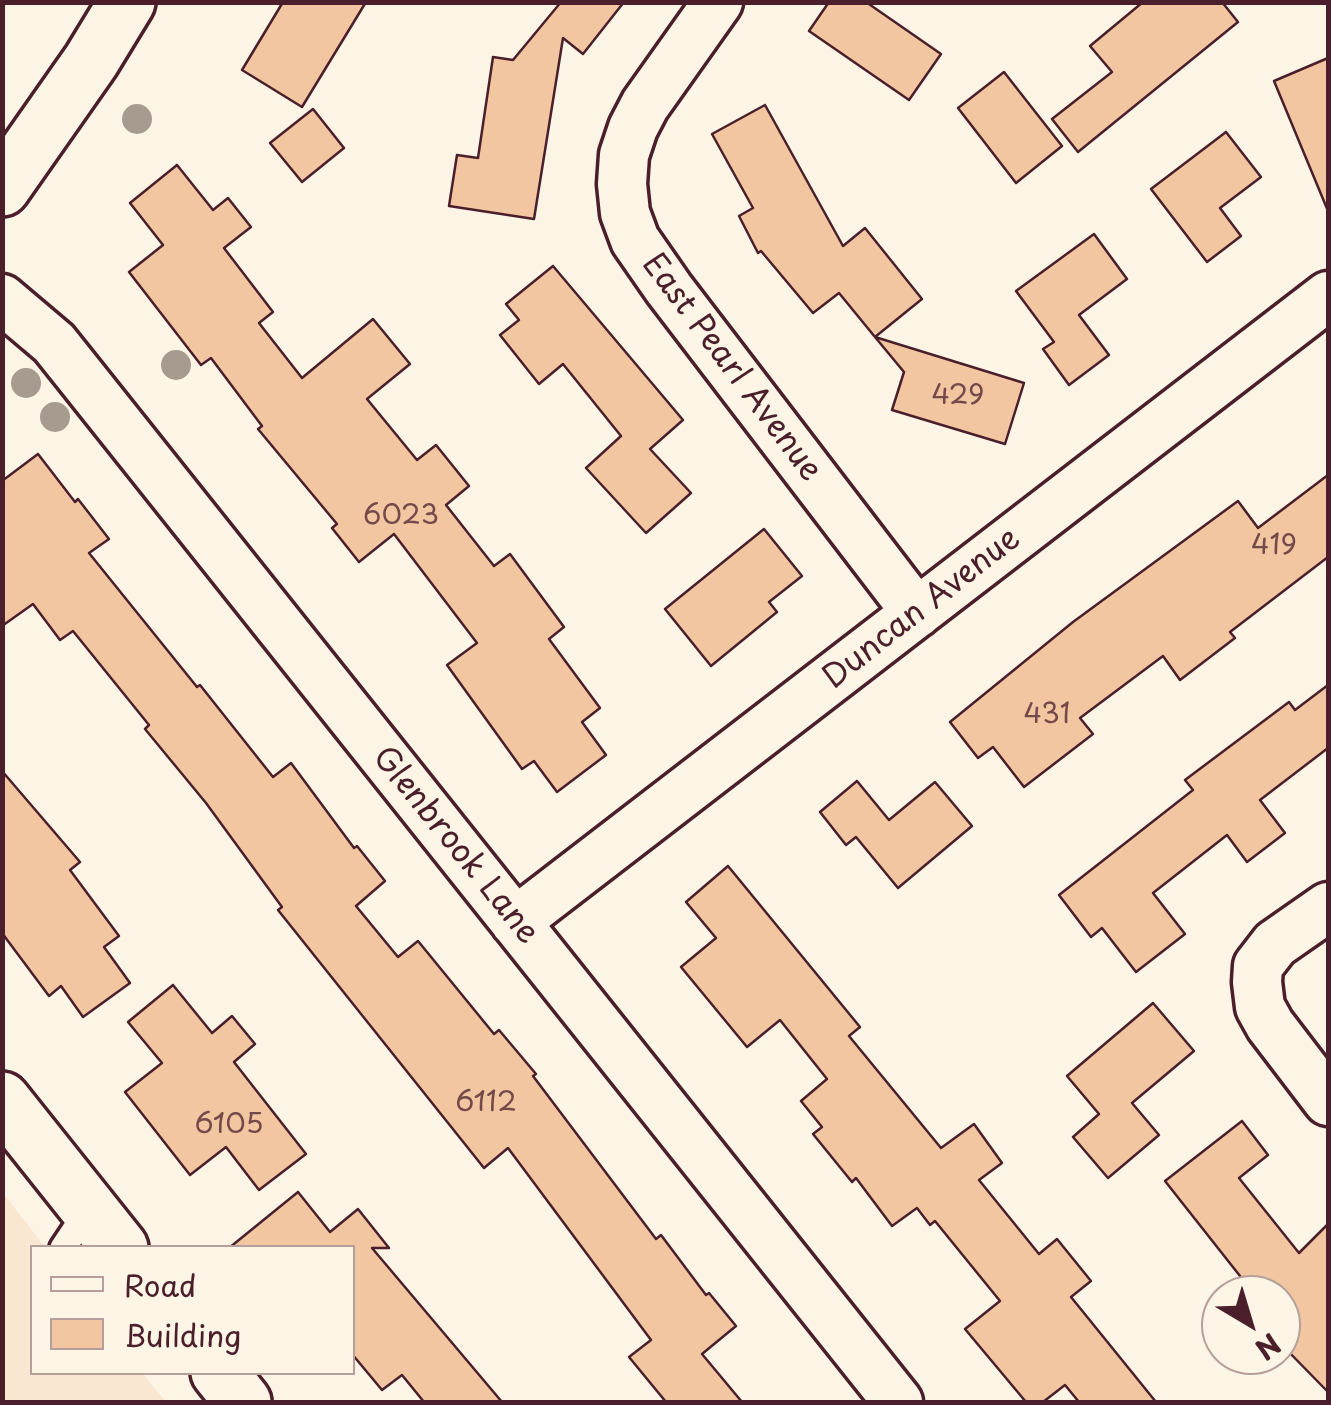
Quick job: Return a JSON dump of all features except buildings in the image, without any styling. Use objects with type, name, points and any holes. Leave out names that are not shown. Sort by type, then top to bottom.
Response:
[{"type":"main road","points":[[2,188],[128,2]]},
{"type":"main road","points":[[2,1100],[91,1234]]},
{"type":"main road","points":[[222,1375],[243,1402]]},
{"type":"street","name":"East Pearl Avenue","points":[[718,2],[633,128],[624,155],[625,213],[635,240],[668,289],[917,613]]},
{"type":"street","name":"Duncan Avenue","points":[[516,922],[1328,296]]},
{"type":"street","name":"Glenbrook Lane","points":[[2,299],[54,343],[898,1402]]},
{"type":"street","points":[[1328,908],[1275,944],[1258,966],[1256,982],[1260,1007],[1270,1025],[1328,1100]]},
{"type":"shaded area","points":[[3,1193],[43,1245],[30,1245],[30,1375],[144,1375],[166,1402],[3,1402]]}]
